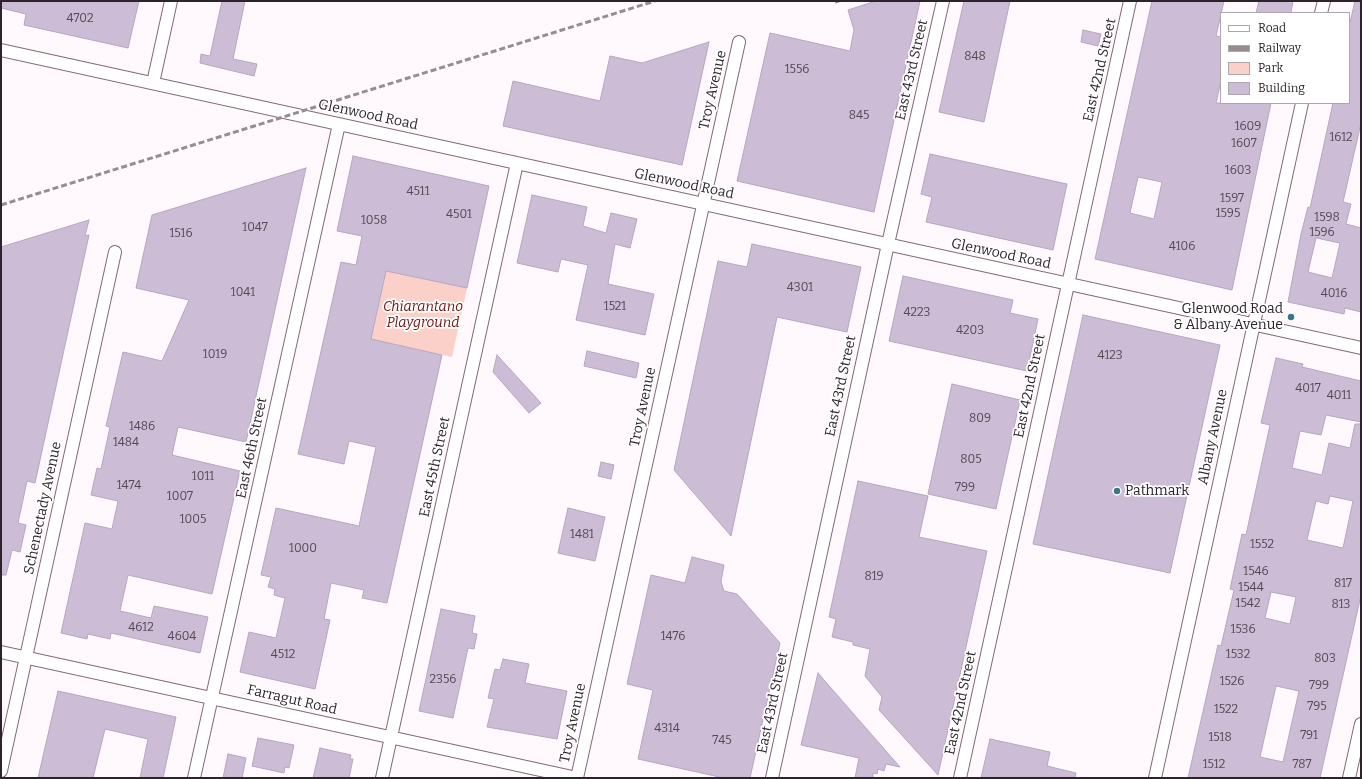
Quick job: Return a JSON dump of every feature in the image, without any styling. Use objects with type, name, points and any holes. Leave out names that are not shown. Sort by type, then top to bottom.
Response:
[{"type":"street","points":[[153,83],[171,1]]},
{"type":"street","name":"East 43rd Street","points":[[772,778],[888,244],[943,1]]},
{"type":"street","name":"East 42nd Street","points":[[960,778],[1067,283],[1130,1]]},
{"type":"street","points":[[1321,12],[1324,1]]},
{"type":"street","name":"Troy Avenue","points":[[577,778],[702,204],[739,42]]},
{"type":"street","name":"Glenwood Road","points":[[1,50],[1361,348]]},
{"type":"street","name":"Albany Avenue","points":[[1154,778],[1302,104]]},
{"type":"street","name":"East 46th Street","points":[[194,778],[213,698],[339,124]]},
{"type":"street","name":"East 45th Street","points":[[382,778],[517,163]]},
{"type":"street","name":"Schenectady Avenue","points":[[1,771],[115,252]]},
{"type":"street","name":"Farragut Road","points":[[1,652],[577,778]]},
{"type":"street","points":[[1349,778],[1361,724]]},
{"type":"green space","name":"Chiarantano Playground","points":[[386,271],[467,288],[452,357],[371,339]]},
{"type":"building","points":[[1,1],[139,1],[128,48],[24,25],[26,14],[1,8]]},
{"type":"building","points":[[222,1],[245,1],[233,59],[257,64],[254,76],[200,63],[201,54],[210,56]]},
{"type":"building","points":[[876,1],[920,1],[874,212],[737,181],[770,33],[850,51],[854,30],[848,10]]},
{"type":"building","points":[[964,1],[1010,1],[984,122],[939,112]]},
{"type":"building","points":[[1152,1],[1224,1],[1221,12],[1220,12],[1216,36],[1220,37],[1220,85],[1216,103],[1271,104],[1232,290],[1095,259]],"holes":[[[1138,177],[1162,182],[1154,219],[1130,213]]]},
{"type":"building","points":[[1259,1],[1293,1],[1291,12],[1256,12]]},
{"type":"building","points":[[1355,1],[1361,1],[1361,123],[1343,202],[1351,204],[1346,224],[1361,228],[1361,312],[1345,308],[1344,314],[1288,302],[1301,234],[1308,207],[1310,208],[1333,104],[1350,104],[1350,23]],"holes":[[[1316,238],[1340,243],[1332,278],[1308,272]]]},
{"type":"building","points":[[1083,30],[1101,34],[1098,46],[1081,42]]},
{"type":"building","points":[[709,42],[682,165],[503,126],[513,81],[600,101],[610,56],[642,63]]},
{"type":"building","points":[[930,154],[1067,184],[1053,250],[926,222],[932,197],[921,194]]},
{"type":"building","points":[[353,156],[489,186],[467,288],[386,271],[371,339],[442,355],[387,603],[362,598],[364,590],[331,583],[324,619],[330,620],[315,689],[240,672],[249,632],[276,638],[285,598],[274,595],[275,589],[268,587],[271,577],[261,575],[276,508],[359,526],[376,447],[349,441],[344,464],[298,454],[341,262],[356,265],[362,236],[337,231]]},
{"type":"building","points":[[306,168],[246,442],[178,427],[172,455],[240,471],[212,594],[128,575],[120,611],[151,618],[154,606],[208,617],[200,653],[111,633],[110,639],[88,634],[87,639],[61,633],[85,523],[112,529],[118,501],[91,495],[97,468],[101,469],[110,427],[106,426],[123,352],[162,361],[189,300],[136,288],[152,215]]},
{"type":"building","points":[[532,195],[587,207],[583,226],[606,233],[611,213],[637,219],[630,248],[615,244],[608,284],[654,294],[645,335],[576,320],[588,265],[561,259],[558,272],[517,263]]},
{"type":"building","points":[[89,220],[85,236],[89,235],[35,483],[27,481],[18,523],[26,525],[20,552],[12,550],[6,575],[1,575],[1,247]]},
{"type":"building","points":[[752,244],[861,267],[847,332],[777,317],[731,536],[674,470],[718,261],[747,267]]},
{"type":"building","points":[[903,276],[1013,300],[1010,313],[1038,319],[1027,371],[889,341]]},
{"type":"building","points":[[1083,315],[1220,345],[1170,573],[1033,544]]},
{"type":"building","points":[[587,351],[639,363],[636,378],[584,366]]},
{"type":"building","points":[[497,355],[541,403],[529,413],[493,372]]},
{"type":"building","points":[[1276,358],[1303,364],[1302,367],[1361,381],[1361,422],[1326,415],[1321,435],[1300,431],[1292,468],[1322,475],[1329,443],[1350,448],[1355,424],[1361,424],[1361,595],[1320,778],[1188,778],[1218,645],[1221,646],[1234,590],[1230,589],[1242,534],[1246,535],[1270,425],[1261,423]],"holes":[[[1330,496],[1353,501],[1343,548],[1307,540],[1316,501],[1328,504]],[[1271,592],[1296,597],[1290,624],[1265,618]],[[1276,686],[1299,691],[1283,762],[1260,757]]]},
{"type":"building","points":[[952,384],[1020,400],[996,509],[928,494]]},
{"type":"building","points":[[601,462],[614,465],[611,479],[598,476]]},
{"type":"building","points":[[858,481],[928,496],[919,537],[987,551],[938,775],[879,710],[882,697],[865,676],[870,649],[853,645],[853,642],[832,637],[836,619],[829,617]]},
{"type":"building","points":[[568,508],[605,517],[595,561],[558,553]]},
{"type":"building","points":[[692,557],[724,565],[721,582],[724,591],[737,594],[780,643],[750,778],[724,778],[638,759],[653,690],[627,684],[651,575],[685,583]]},
{"type":"building","points":[[441,609],[475,616],[472,633],[477,634],[474,649],[468,648],[453,718],[419,711]]},
{"type":"building","points":[[503,659],[529,664],[525,683],[567,691],[557,739],[487,727],[494,699],[488,698],[495,669],[500,670]]},
{"type":"building","points":[[818,673],[900,767],[886,764],[884,771],[878,769],[877,774],[873,773],[873,778],[855,778],[859,758],[801,745]]},
{"type":"building","points":[[58,691],[176,717],[163,778],[140,778],[148,739],[105,729],[93,778],[38,778]]},
{"type":"building","points":[[258,738],[294,745],[289,768],[285,767],[284,773],[252,766]]},
{"type":"building","points":[[990,739],[1050,752],[1047,766],[1076,773],[1075,778],[981,778]]},
{"type":"building","points":[[320,748],[351,755],[350,759],[353,759],[349,778],[313,778]]},
{"type":"building","points":[[228,754],[246,758],[242,778],[223,778]]},
{"type":"railway","points":[[1,205],[655,1]]},
{"type":"railway","points":[[835,2],[839,1]]},
{"type":"place","name":"Glenwood Road & Albany Avenue","points":[[1291,317]]},
{"type":"place","name":"Pathmark","points":[[1117,491]]}]
